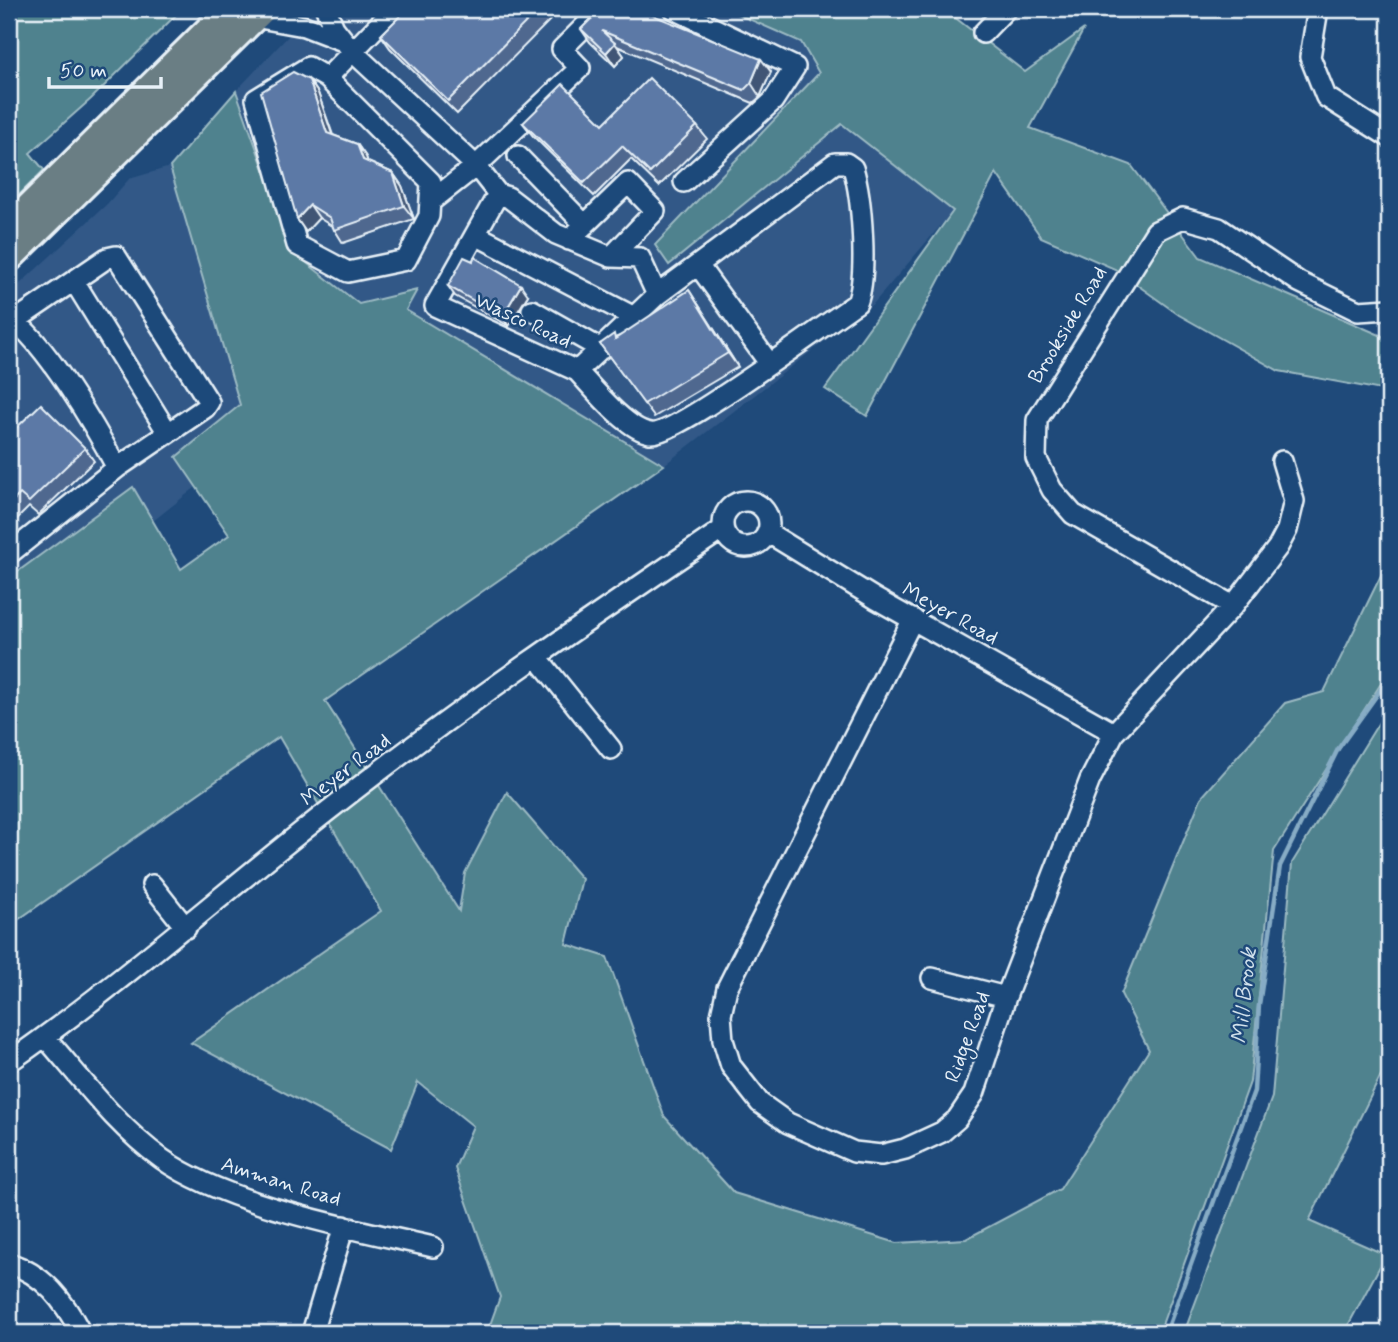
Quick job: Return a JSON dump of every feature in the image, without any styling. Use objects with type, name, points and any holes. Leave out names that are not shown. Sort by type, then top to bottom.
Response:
[{"type":"highway","points":[[9,227],[249,12]]},
{"type":"highway","points":[[9,258],[249,12]]},
{"type":"street","points":[[326,9],[334,28],[350,47],[476,166],[498,194],[508,197],[556,234],[569,240],[611,257],[640,258],[657,295]]},
{"type":"street","points":[[327,78],[350,47],[394,9]]},
{"type":"street","points":[[430,202],[476,166],[580,68],[562,49],[602,9]]},
{"type":"street","points":[[674,9],[795,67],[773,101],[684,182]]},
{"type":"street","points":[[983,33],[1006,9]]},
{"type":"street","points":[[1318,9],[1310,57],[1326,97],[1389,137]]},
{"type":"street","points":[[249,12],[304,26],[350,47]]},
{"type":"street","points":[[308,67],[327,78],[431,182],[429,216],[406,260],[348,272],[297,245],[256,99],[308,67]]},
{"type":"street","points":[[518,156],[585,225]]},
{"type":"street","name":"Wasco Road","points":[[498,194],[435,306],[577,371],[657,295],[835,163],[846,163],[853,168],[860,206],[863,278],[857,303],[769,363]]},
{"type":"street","points":[[569,240],[628,183],[654,211],[611,257]]},
{"type":"street","name":"Brookside Road","points":[[1233,606],[1073,514],[1052,489],[1036,458],[1037,421],[1156,231],[1182,218],[1219,228],[1299,282],[1357,311],[1389,309]]},
{"type":"street","points":[[477,235],[634,317]]},
{"type":"street","points":[[9,554],[117,468],[205,408],[209,402],[116,256],[11,322],[53,365],[117,468]]},
{"type":"street","points":[[577,371],[628,423],[650,433],[670,429],[769,363],[698,265]]},
{"type":"street","points":[[74,281],[168,433]]},
{"type":"street","points":[[532,310],[601,349]]},
{"type":"street","name":"Ridge Road","points":[[913,618],[727,988],[721,1015],[723,1040],[731,1066],[760,1103],[788,1123],[854,1152],[881,1155],[905,1149],[942,1132],[957,1119],[974,1094],[1006,997],[1090,780],[1114,733],[1233,606],[1278,547],[1287,530],[1294,501],[1282,461]]},
{"type":"street","name":"Meyer Road","points":[[9,1062],[186,928],[338,803],[537,657],[723,529],[722,521],[729,507],[743,501],[758,505],[768,517],[767,532],[876,599],[1114,733]]},
{"type":"street","points":[[723,529],[730,542],[744,548],[758,544],[767,532]]},
{"type":"street","points":[[537,657],[611,749]]},
{"type":"street","points":[[152,885],[186,928]]},
{"type":"street","points":[[932,978],[1006,997]]},
{"type":"street","name":"Amman Road","points":[[45,1037],[113,1119],[163,1160],[222,1192],[344,1226],[433,1247]]},
{"type":"street","points":[[312,1333],[344,1226]]},
{"type":"street","points":[[9,1263],[42,1280],[62,1298],[81,1333]]},
{"type":"shaded area","points":[[314,9],[726,9],[801,42],[819,73],[655,245],[669,265],[842,124],[953,211],[874,303],[664,465],[406,310],[416,290],[359,305],[294,253],[236,91]]},
{"type":"shaded area","points":[[170,167],[240,405],[176,457],[196,487],[153,521],[133,488],[9,578],[9,294],[107,204],[129,179]]},
{"type":"green space","points":[[9,9],[182,9],[91,99],[30,153],[44,170],[9,205]]},
{"type":"green space","points":[[726,9],[944,9],[1025,72],[1084,29],[1030,128],[1131,165],[1200,257],[1389,339],[1389,419],[1382,390],[1279,371],[1179,315],[1115,269],[1041,237],[996,173],[867,416],[825,389],[953,211],[842,124],[669,265],[655,245],[819,73],[801,42]]},
{"type":"green space","points":[[236,91],[294,253],[359,304],[417,290],[406,310],[664,465],[325,701],[459,911],[465,873],[507,792],[582,879],[566,944],[607,957],[664,1116],[734,1193],[897,1243],[966,1239],[1060,1189],[1149,1050],[1121,994],[1201,798],[1285,703],[1324,692],[1389,559],[1389,671],[1274,851],[1250,1082],[1159,1333],[487,1333],[500,1297],[455,1168],[473,1126],[418,1082],[391,1149],[191,1043],[381,911],[279,737],[9,926],[9,578],[133,487],[181,569],[229,535],[176,457],[240,405],[170,167]]},
{"type":"green space","points":[[1389,706],[1389,1059],[1309,1221],[1386,1255],[1344,1333],[1184,1333],[1272,1097],[1292,863]]},
{"type":"building","points":[[407,9],[539,9],[448,101],[381,35]]},
{"type":"building","points":[[601,9],[638,9],[761,59],[751,83],[744,90],[602,31],[615,43],[606,53],[581,29]]},
{"type":"building","points":[[293,72],[309,80],[327,133],[357,144],[363,160],[393,173],[404,206],[334,230],[330,218],[310,205],[297,219],[261,92]]},
{"type":"building","points":[[649,78],[697,126],[650,173],[622,146],[584,183],[523,123],[563,84],[603,124]]},
{"type":"building","points":[[464,257],[473,261],[474,257],[521,285],[502,317],[448,286]]},
{"type":"building","points":[[689,290],[728,353],[644,404],[600,344],[614,334],[615,339]]},
{"type":"building","points":[[41,404],[85,448],[29,502],[20,494],[9,505],[9,435]]},
{"type":"waterway","name":"Mill Brook","points":[[1166,1333],[1254,1091],[1259,1005],[1280,866],[1338,749],[1389,678]]}]
